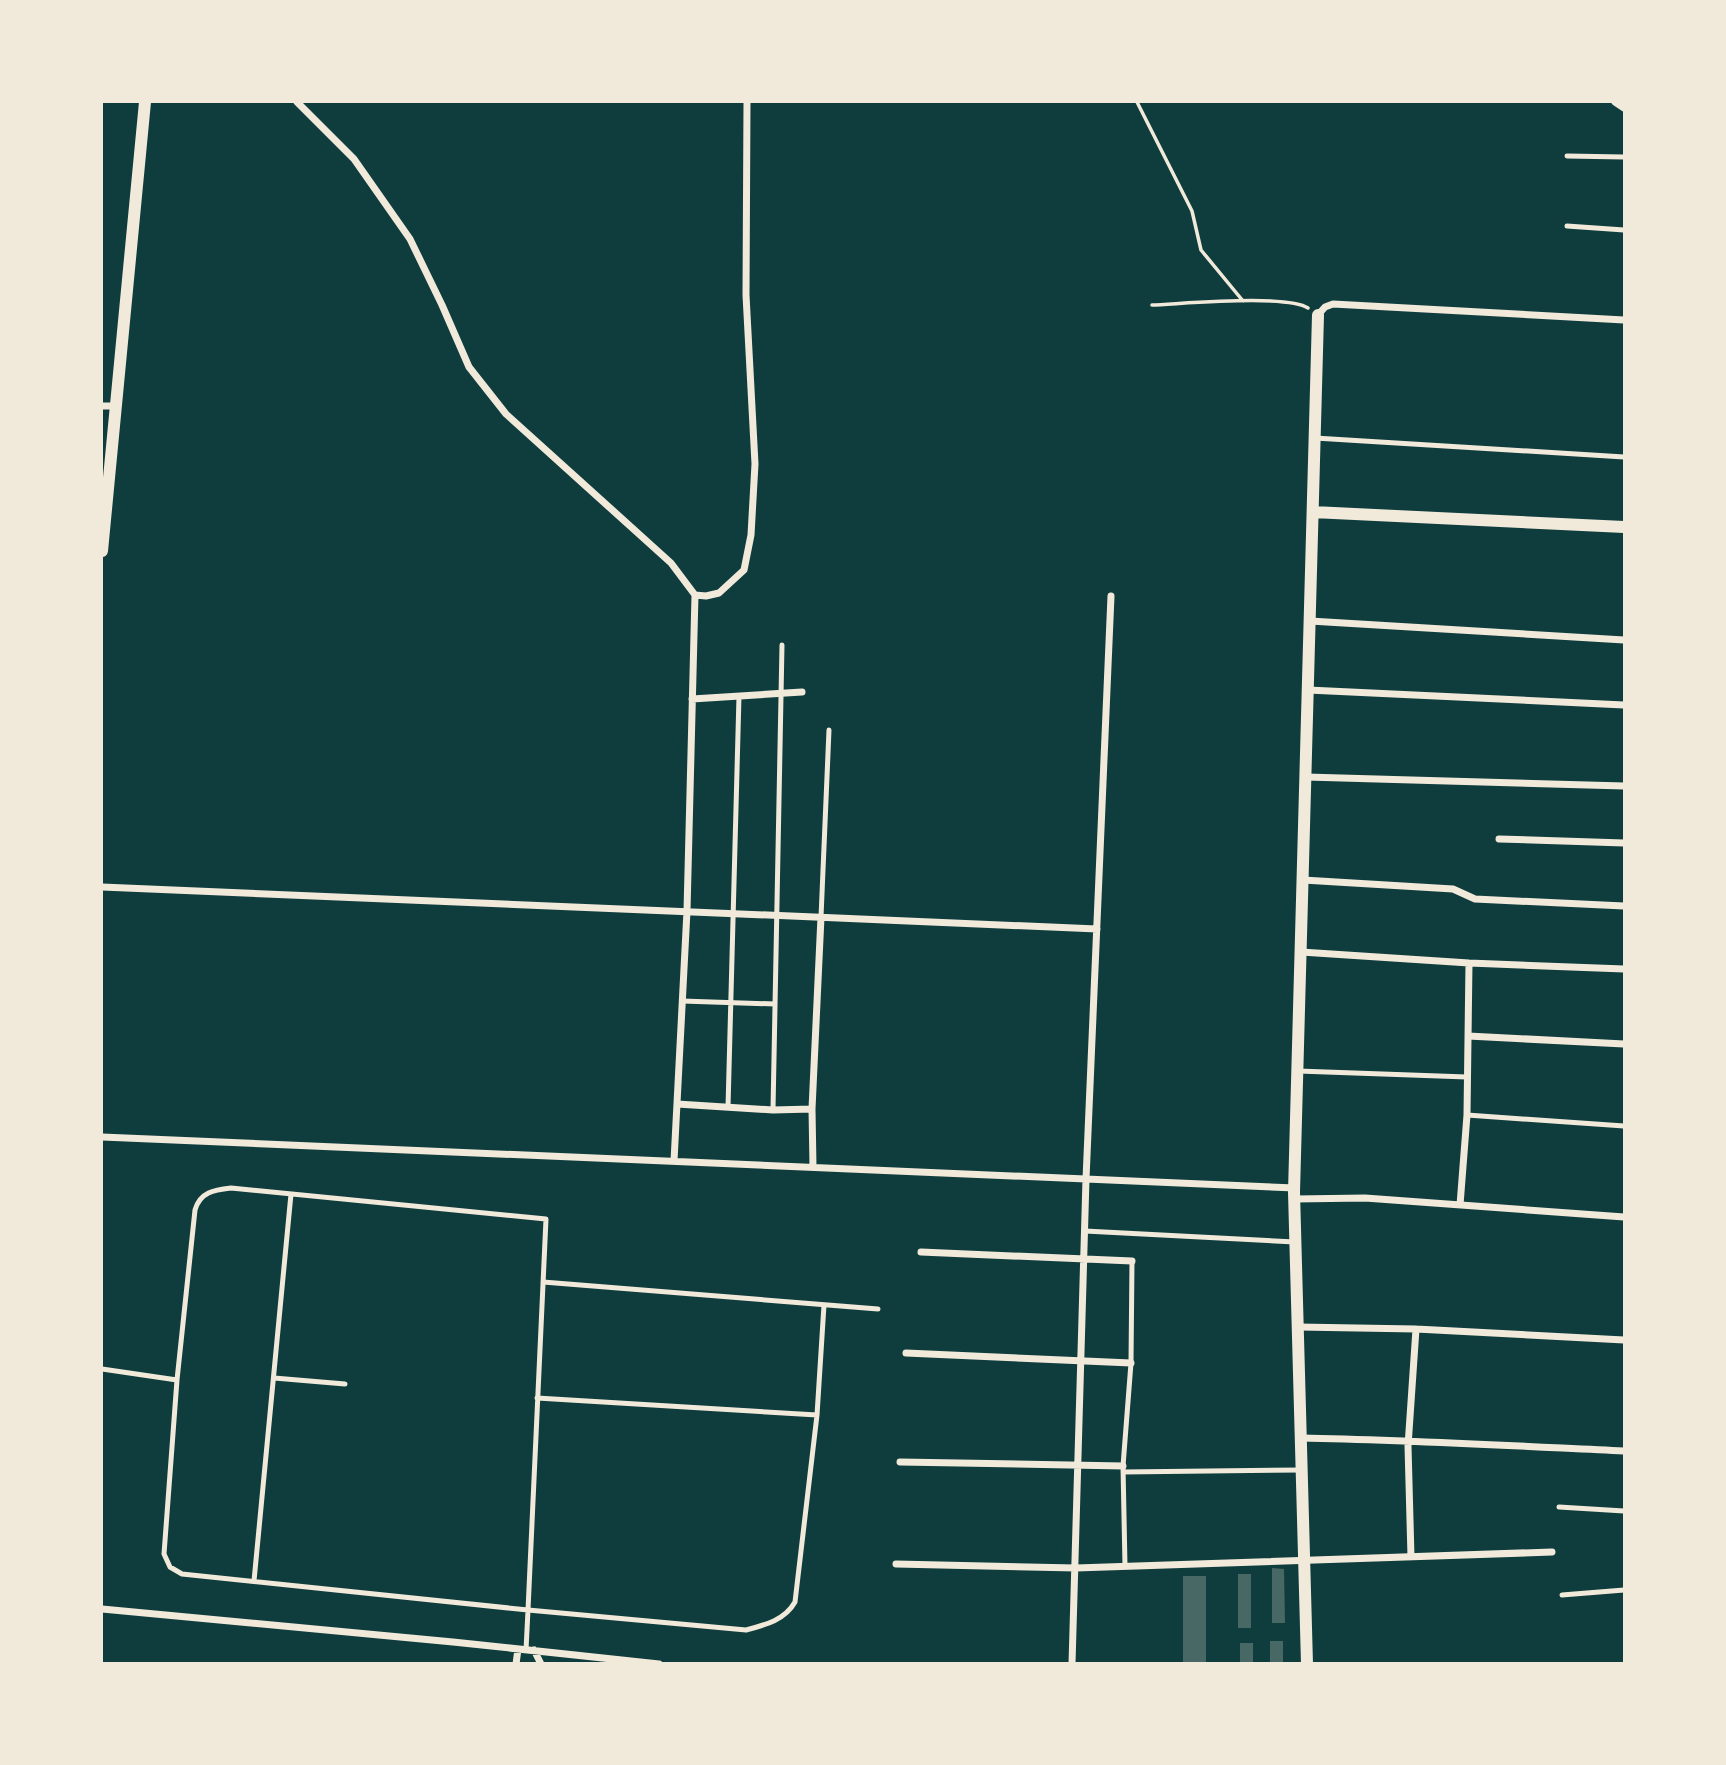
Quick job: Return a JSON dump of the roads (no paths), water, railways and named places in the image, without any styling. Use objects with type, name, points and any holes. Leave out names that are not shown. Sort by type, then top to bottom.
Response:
[{"type":"street","points":[[102,551],[145,102]]},
{"type":"street","points":[[297,102],[354,159],[410,239],[469,367],[506,414],[671,563],[695,595],[687,911],[674,1161]]},
{"type":"street","points":[[695,595],[719,593],[744,570],[751,535],[755,464],[746,295],[747,102]]},
{"type":"street","points":[[1615,102],[1625,108]]},
{"type":"street","points":[[1307,1664],[1295,1193],[1318,315],[1325,307],[1333,304],[1625,320]]},
{"type":"street","points":[[102,407],[115,406]]},
{"type":"street","points":[[1313,512],[1625,527]]},
{"type":"street","points":[[1072,1664],[1086,1179],[1111,596]]},
{"type":"street","points":[[1310,621],[1625,640]]},
{"type":"street","points":[[1308,690],[1625,705]]},
{"type":"street","points":[[692,699],[802,692]]},
{"type":"street","points":[[1306,777],[1625,786]]},
{"type":"street","points":[[1499,839],[1625,844]]},
{"type":"street","points":[[1303,880],[1453,889],[1475,899],[1625,906]]},
{"type":"street","points":[[102,887],[1097,929]]},
{"type":"street","points":[[813,1167],[812,1109],[821,917]]},
{"type":"street","points":[[1301,952],[1469,963],[1625,969]]},
{"type":"street","points":[[1460,1205],[1467,1115],[1469,963]]},
{"type":"street","points":[[1468,1036],[1625,1044]]},
{"type":"street","points":[[677,1104],[773,1110],[812,1109]]},
{"type":"street","points":[[102,1137],[1086,1179],[1625,1217]]},
{"type":"street","points":[[921,1252],[1132,1261]]},
{"type":"street","points":[[1298,1327],[1416,1329],[1625,1340]]},
{"type":"street","points":[[1410,1557],[1408,1440],[1416,1329]]},
{"type":"street","points":[[905,1353],[1131,1363]]},
{"type":"street","points":[[1301,1438],[1408,1440],[1625,1451]]},
{"type":"street","points":[[900,1462],[1078,1465],[1123,1469]]},
{"type":"street","points":[[895,1564],[1076,1568],[1552,1552]]},
{"type":"street","points":[[102,1609],[659,1664]]},
{"type":"street","points":[[516,1664],[526,1650]]},
{"type":"street","points":[[526,1650],[541,1664]]},
{"type":"lane","points":[[1567,156],[1625,157]]},
{"type":"lane","points":[[1567,226],[1625,230]]},
{"type":"lane","points":[[1315,438],[1625,457]]},
{"type":"lane","points":[[773,1110],[782,645]]},
{"type":"lane","points":[[728,1107],[739,696]]},
{"type":"lane","points":[[821,917],[829,730]]},
{"type":"lane","points":[[682,1001],[775,1004]]},
{"type":"lane","points":[[1298,1071],[1467,1077]]},
{"type":"lane","points":[[1467,1115],[1625,1126]]},
{"type":"lane","points":[[526,1650],[528,1609],[537,1398],[546,1219],[231,1188],[210,1191],[198,1200],[177,1380],[164,1554],[170,1567],[182,1574],[528,1609],[746,1630],[769,1624],[790,1611],[795,1602],[817,1415],[824,1305]]},
{"type":"lane","points":[[254,1581],[291,1194]]},
{"type":"lane","points":[[1085,1231],[1296,1242]]},
{"type":"lane","points":[[1125,1566],[1123,1469],[1131,1363],[1132,1261]]},
{"type":"lane","points":[[543,1282],[878,1309]]},
{"type":"lane","points":[[102,1369],[177,1380]]},
{"type":"lane","points":[[274,1378],[345,1384]]},
{"type":"lane","points":[[537,1398],[817,1415]]},
{"type":"lane","points":[[1123,1469],[1302,1470]]},
{"type":"lane","points":[[1559,1507],[1625,1511]]},
{"type":"lane","points":[[1562,1595],[1625,1590]]}]
